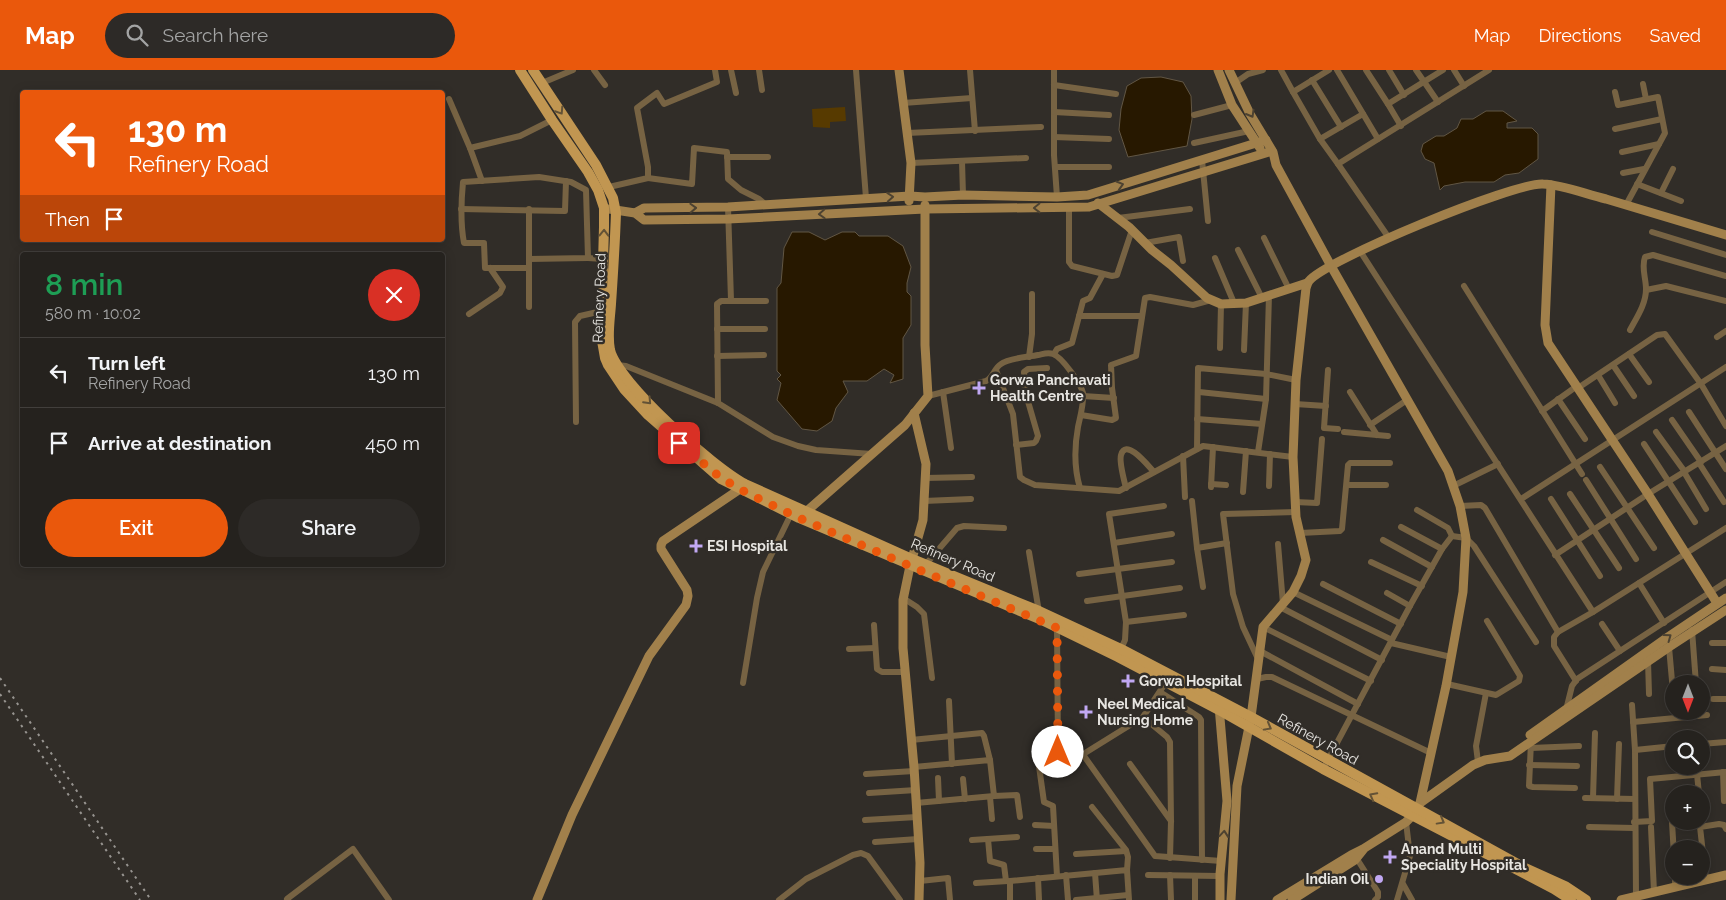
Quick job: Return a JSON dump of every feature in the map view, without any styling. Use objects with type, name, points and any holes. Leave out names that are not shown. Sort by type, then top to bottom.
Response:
[{"type":"main road","name":"Refinery Road","points":[[520,70],[598,190],[604,208],[601,335],[605,358],[612,365],[624,389],[648,415],[721,478],[911,562],[1039,615],[1057,628],[1119,652],[1166,682],[1219,705]]},
{"type":"main road","name":"Refinery Road","points":[[532,70],[596,164],[609,187],[616,210],[609,340],[612,365]]},
{"type":"main road","name":"Refinery Road","points":[[793,510],[806,511],[911,562],[926,564],[1119,652],[1250,722],[1571,900]]},
{"type":"main road","name":"Refinery Road","points":[[1414,812],[1565,886],[1586,900]]},
{"type":"street","points":[[542,83],[573,70]]},
{"type":"street","points":[[594,70],[606,85]]},
{"type":"street","points":[[648,178],[648,167],[637,108],[657,93],[664,104],[717,82],[715,70]]},
{"type":"street","points":[[731,70],[736,93]]},
{"type":"street","points":[[760,70],[762,90]]},
{"type":"street","points":[[856,70],[866,198]]},
{"type":"street","points":[[899,70],[911,163],[909,209]]},
{"type":"street","points":[[970,70],[974,131]]},
{"type":"street","points":[[1054,70],[1054,137],[1057,197]]},
{"type":"street","points":[[1218,70],[1232,105],[1249,131],[1262,142]]},
{"type":"street","points":[[1229,70],[1262,142],[1448,471],[1460,506],[1466,538],[1463,592],[1447,684],[1431,753],[1414,812],[1410,856],[1398,900]]},
{"type":"street","points":[[1235,83],[1248,74],[1263,70]]},
{"type":"street","points":[[1281,70],[1320,139],[1389,238]]},
{"type":"street","points":[[1293,92],[1329,70]]},
{"type":"street","points":[[1337,70],[1378,139]]},
{"type":"street","points":[[1366,70],[1401,126]]},
{"type":"street","points":[[1389,70],[1404,94]]},
{"type":"street","points":[[1416,70],[1438,102]]},
{"type":"street","points":[[1388,104],[1442,70]]},
{"type":"street","points":[[1454,70],[1464,86]]},
{"type":"street","points":[[1338,164],[1489,70]]},
{"type":"street","points":[[1312,80],[1341,127]]},
{"type":"street","points":[[1643,84],[1646,99]]},
{"type":"street","points":[[1054,85],[1116,94]]},
{"type":"street","points":[[1615,92],[1618,105],[1658,97],[1664,132],[1626,205]]},
{"type":"street","points":[[903,103],[972,98]]},
{"type":"street","points":[[449,99],[482,181]]},
{"type":"street","points":[[1194,115],[1232,105]]},
{"type":"street","points":[[1054,112],[1109,115]]},
{"type":"street","points":[[1320,139],[1363,114]]},
{"type":"street","points":[[1615,129],[1662,119]]},
{"type":"street","points":[[470,148],[520,136],[552,120]]},
{"type":"street","points":[[907,133],[1041,127]]},
{"type":"street","points":[[1194,143],[1249,131]]},
{"type":"street","points":[[1054,137],[1109,139]]},
{"type":"street","points":[[635,213],[644,208],[728,207],[910,196],[1057,197],[1088,195],[1262,142]]},
{"type":"street","points":[[1622,152],[1659,144]]},
{"type":"street","points":[[609,187],[648,178],[692,184],[694,148],[726,152],[728,179],[741,190],[759,199],[766,205]]},
{"type":"street","points":[[604,208],[635,213],[644,220],[728,219],[925,208],[1089,207],[1268,152]]},
{"type":"street","points":[[727,157],[768,157]]},
{"type":"street","points":[[911,163],[1026,158]]},
{"type":"street","points":[[1202,160],[1208,221]]},
{"type":"street","points":[[962,161],[963,195]]},
{"type":"street","points":[[1055,167],[1109,167]]},
{"type":"street","points":[[1623,173],[1644,170]]},
{"type":"street","points":[[1661,193],[1673,170]]},
{"type":"street","points":[[529,268],[485,268],[484,243],[464,243],[461,209],[463,182],[539,177],[572,182],[586,190],[588,258]]},
{"type":"street","points":[[461,209],[565,211],[566,181]]},
{"type":"street","points":[[1088,195],[1118,218],[1211,300],[1221,304],[1246,303],[1307,283],[1331,266],[1389,238],[1515,188],[1542,184],[1626,205],[1726,236]]},
{"type":"street","points":[[1637,184],[1681,201]]},
{"type":"street","points":[[1551,185],[1546,335],[1548,343],[1613,440],[1717,603]]},
{"type":"street","points":[[925,197],[925,345],[928,396]]},
{"type":"street","points":[[728,207],[731,300]]},
{"type":"street","points":[[1069,207],[1070,265],[1112,276],[1117,275],[1132,230]]},
{"type":"street","points":[[529,209],[529,307]]},
{"type":"street","points":[[1118,218],[1190,209]]},
{"type":"street","points":[[1712,231],[1726,232]]},
{"type":"street","points":[[1652,232],[1726,255]]},
{"type":"street","points":[[1145,243],[1179,237],[1183,261]]},
{"type":"street","points":[[1264,238],[1289,289]]},
{"type":"street","points":[[1238,250],[1265,296],[1266,399],[1258,452]]},
{"type":"street","points":[[1360,251],[1593,612]]},
{"type":"street","points":[[1630,330],[1643,304],[1646,290],[1643,266],[1645,257],[1648,255],[1726,276]]},
{"type":"street","points":[[1215,258],[1234,304]]},
{"type":"street","points":[[529,259],[603,259]]},
{"type":"street","points":[[468,314],[500,293],[502,287],[490,268]]},
{"type":"street","points":[[1054,354],[1057,349],[1072,344],[1083,301],[1090,298],[1103,274]]},
{"type":"street","points":[[1230,900],[1237,786],[1250,722],[1263,627],[1293,592],[1306,560],[1295,507],[1293,457],[1296,380],[1307,283]]},
{"type":"street","points":[[1464,286],[1636,559]]},
{"type":"street","points":[[1646,290],[1666,286],[1726,301]]},
{"type":"street","points":[[1029,357],[1032,334],[1032,294]]},
{"type":"street","points":[[1080,415],[1114,420],[1116,414],[1111,365],[1136,356],[1144,301],[1147,297],[1192,305],[1211,300]]},
{"type":"street","points":[[718,403],[717,304],[721,301],[731,300],[766,301]]},
{"type":"street","points":[[1244,350],[1246,303]]},
{"type":"street","points":[[1220,348],[1221,304]]},
{"type":"street","points":[[576,422],[575,322],[580,316],[602,311]]},
{"type":"street","points":[[1079,316],[1142,316]]},
{"type":"street","points":[[717,329],[766,330]]},
{"type":"street","points":[[1717,337],[1726,331]]},
{"type":"street","points":[[1542,411],[1657,335],[1665,334],[1701,384],[1726,426]]},
{"type":"street","points":[[806,511],[905,425],[928,396],[986,381],[990,379],[1001,363],[1046,353],[1059,357],[1079,383],[1083,396],[1075,464],[1080,488]]},
{"type":"street","points":[[1630,354],[1649,382]]},
{"type":"street","points":[[717,356],[764,355]]},
{"type":"street","points":[[612,365],[626,366],[718,403],[768,435],[798,446],[816,450],[872,454]]},
{"type":"street","points":[[1613,365],[1634,396]]},
{"type":"street","points":[[1521,499],[1726,367]]},
{"type":"street","points":[[1016,445],[1034,442],[1038,436],[1025,391],[1024,372],[1028,369],[1047,368]]},
{"type":"street","points":[[1197,449],[1198,368],[1266,374],[1296,380]]},
{"type":"street","points":[[996,370],[1012,409],[1018,472],[1024,480],[1035,485],[1119,491],[1203,446],[1293,457]]},
{"type":"street","points":[[1328,370],[1324,428],[1388,436]]},
{"type":"street","points":[[1598,375],[1616,403]]},
{"type":"street","points":[[943,392],[951,448]]},
{"type":"street","points":[[1199,392],[1266,399]]},
{"type":"street","points":[[1350,392],[1377,435]]},
{"type":"street","points":[[1083,396],[1114,398]]},
{"type":"street","points":[[1558,399],[1585,440]]},
{"type":"street","points":[[1370,425],[1407,400]]},
{"type":"street","points":[[1295,404],[1326,406]]},
{"type":"street","points":[[1688,412],[1726,469]]},
{"type":"street","points":[[914,413],[926,464],[923,520],[903,598],[902,648],[916,790],[920,881],[919,900]]},
{"type":"street","points":[[1197,419],[1262,424]]},
{"type":"street","points":[[1672,420],[1724,502]]},
{"type":"street","points":[[1656,432],[1684,472],[1706,509]]},
{"type":"street","points":[[1259,661],[1243,627],[1233,594],[1223,514],[1295,507],[1317,502],[1322,439]]},
{"type":"street","points":[[1644,444],[1694,522]]},
{"type":"street","points":[[1555,554],[1726,446]]},
{"type":"street","points":[[1214,447],[1211,486],[1226,485]]},
{"type":"street","points":[[1126,488],[1120,457],[1126,450],[1132,450],[1154,472]]},
{"type":"street","points":[[1243,492],[1246,451]]},
{"type":"street","points":[[1269,486],[1270,454]]},
{"type":"street","points":[[1183,456],[1184,497]]},
{"type":"street","points":[[1300,533],[1342,529],[1348,464],[1350,462],[1390,463]]},
{"type":"street","points":[[1453,486],[1498,464]]},
{"type":"street","points":[[1600,467],[1654,548]]},
{"type":"street","points":[[925,478],[972,477]]},
{"type":"street","points":[[1347,484],[1386,486]]},
{"type":"street","points":[[536,900],[572,814],[650,656],[686,605],[687,590],[661,545],[663,541],[742,486]]},
{"type":"street","points":[[1570,494],[1619,568]]},
{"type":"street","points":[[924,501],[971,500]]},
{"type":"street","points":[[1551,500],[1600,576]]},
{"type":"street","points":[[1192,501],[1203,587]]},
{"type":"street","points":[[1460,506],[1481,505],[1485,508],[1558,632]]},
{"type":"street","points":[[1119,652],[1125,640],[1126,622],[1109,514],[1164,506]]},
{"type":"street","points":[[743,682],[763,572],[793,510]]},
{"type":"street","points":[[1417,510],[1448,528],[1452,536]]},
{"type":"street","points":[[926,564],[957,528],[964,526],[1004,528]]},
{"type":"street","points":[[1401,527],[1442,549]]},
{"type":"street","points":[[1576,681],[1554,646],[1554,637],[1558,632],[1639,584],[1726,528]]},
{"type":"street","points":[[1114,542],[1172,534]]},
{"type":"street","points":[[1452,536],[1466,538],[1474,546],[1536,642]]},
{"type":"street","points":[[1326,765],[1410,606],[1442,549],[1452,536]]},
{"type":"street","points":[[1383,540],[1432,567]]},
{"type":"street","points":[[1197,548],[1227,543]]},
{"type":"street","points":[[1278,544],[1282,605]]},
{"type":"street","points":[[1029,552],[1039,615]]},
{"type":"street","points":[[1079,574],[1172,562]]},
{"type":"street","points":[[1371,562],[1422,586]]},
{"type":"street","points":[[1566,710],[1572,686],[1576,681],[1726,582]]},
{"type":"street","points":[[1323,584],[1401,624]]},
{"type":"street","points":[[1639,584],[1664,622]]},
{"type":"street","points":[[1087,602],[1180,588]]},
{"type":"street","points":[[1293,592],[1392,642],[1451,657]]},
{"type":"street","points":[[1387,593],[1410,606]]},
{"type":"street","points":[[903,598],[924,614],[932,678]]},
{"type":"street","points":[[1277,900],[1351,854],[1363,850],[1478,762],[1499,756],[1510,756],[1531,745],[1575,707],[1691,621],[1726,598]]},
{"type":"street","points":[[1282,605],[1382,660]]},
{"type":"street","points":[[1499,756],[1566,710],[1575,707],[1726,610]]},
{"type":"street","points":[[1126,622],[1184,615]]},
{"type":"street","points":[[1447,684],[1498,694],[1519,681],[1520,678],[1488,621]]},
{"type":"street","points":[[1691,621],[1695,675]]},
{"type":"street","points":[[1602,624],[1620,651]]},
{"type":"street","points":[[874,625],[877,669],[882,672],[905,672]]},
{"type":"street","points":[[1263,627],[1371,680]]},
{"type":"street","points":[[1057,628],[1058,752]]},
{"type":"street","points":[[1712,643],[1726,643]]},
{"type":"street","points":[[1669,647],[1671,675]]},
{"type":"street","points":[[849,649],[876,648]]},
{"type":"street","points":[[1260,651],[1358,704]]},
{"type":"street","points":[[1648,661],[1649,694]]},
{"type":"street","points":[[1712,669],[1726,670]]},
{"type":"street","points":[[1257,679],[1266,676],[1272,677],[1431,753]]},
{"type":"street","points":[[1166,682],[1143,716],[1085,753],[1084,756],[1153,855],[1157,857],[1221,861]]},
{"type":"street","points":[[1160,692],[1201,720],[1202,860]]},
{"type":"street","points":[[1478,762],[1476,746],[1486,693]]},
{"type":"street","points":[[1713,699],[1726,699]]},
{"type":"street","points":[[949,701],[952,764]]},
{"type":"street","points":[[1219,705],[1227,801],[1221,861],[1220,900]]},
{"type":"street","points":[[1632,705],[1635,750],[1634,825],[1636,896]]},
{"type":"street","points":[[1143,716],[1167,737],[1170,742],[1170,858]]},
{"type":"street","points":[[1633,722],[1665,719]]},
{"type":"street","points":[[1594,798],[1595,733]]},
{"type":"street","points":[[911,740],[983,734],[990,760],[992,819]]},
{"type":"street","points":[[1710,743],[1726,742]]},
{"type":"street","points":[[1617,799],[1619,744]]},
{"type":"street","points":[[1531,745],[1579,746]]},
{"type":"street","points":[[1531,745],[1528,784],[1531,787],[1575,788]]},
{"type":"street","points":[[1635,750],[1665,747]]},
{"type":"street","points":[[1037,752],[1043,800],[1052,805],[1057,876]]},
{"type":"street","points":[[866,774],[990,760]]},
{"type":"street","points":[[1130,764],[1171,821]]},
{"type":"street","points":[[1530,765],[1577,766]]},
{"type":"street","points":[[1710,773],[1724,772],[1724,801]]},
{"type":"street","points":[[1589,827],[1634,825],[1652,821],[1650,779],[1688,775]]},
{"type":"street","points":[[938,778],[940,801]]},
{"type":"street","points":[[963,779],[965,799]]},
{"type":"street","points":[[868,793],[916,790]]},
{"type":"street","points":[[916,803],[1016,795],[1020,818]]},
{"type":"street","points":[[1586,798],[1635,799]]},
{"type":"street","points":[[1076,900],[1129,897],[1128,858],[1126,851],[1092,807]]},
{"type":"street","points":[[865,820],[917,817]]},
{"type":"street","points":[[1701,840],[1700,827],[1719,824],[1724,825],[1726,829]]},
{"type":"street","points":[[1035,825],[1054,826]]},
{"type":"street","points":[[1651,827],[1654,892]]},
{"type":"street","points":[[972,840],[1017,837]]},
{"type":"street","points":[[875,842],[918,839]]},
{"type":"street","points":[[988,839],[990,861],[1004,865],[1010,900]]},
{"type":"street","points":[[288,900],[353,849],[389,900]]},
{"type":"street","points":[[1036,849],[1055,849]]},
{"type":"street","points":[[1292,900],[1357,859],[1363,850]]},
{"type":"street","points":[[1076,854],[1126,851]]},
{"type":"street","points":[[779,900],[806,880],[853,855],[861,853],[868,856],[900,900]]},
{"type":"street","points":[[1357,859],[1378,892],[1378,897],[1375,900]]},
{"type":"street","points":[[976,883],[1127,870]]},
{"type":"street","points":[[1095,873],[1097,899]]},
{"type":"street","points":[[1148,875],[1220,876]]},
{"type":"street","points":[[1710,879],[1726,875]]},
{"type":"street","points":[[1066,876],[1068,900]]},
{"type":"street","points":[[1170,876],[1171,900]]},
{"type":"street","points":[[1195,876],[1195,900]]},
{"type":"street","points":[[920,881],[948,878],[950,900]]},
{"type":"street","points":[[1038,878],[1039,900]]},
{"type":"street","points":[[1403,884],[1412,900]]},
{"type":"street","points":[[1621,900],[1684,885]]},
{"type":"shaded area","points":[[1161,77],[1183,82],[1191,96],[1192,119],[1187,146],[1128,157],[1119,130],[1121,109],[1127,86],[1141,78]]},
{"type":"shaded area","points":[[845,107],[846,121],[830,122],[830,128],[813,127],[812,109]]},
{"type":"shaded area","points":[[1486,111],[1503,111],[1517,121],[1507,123],[1507,128],[1532,128],[1538,134],[1538,159],[1519,173],[1505,175],[1494,182],[1465,182],[1444,186],[1440,190],[1434,163],[1425,159],[1421,151],[1423,144],[1436,136],[1444,136],[1457,128],[1461,119],[1473,119]]},
{"type":"shaded area","points":[[792,232],[809,232],[825,240],[842,232],[855,232],[859,236],[888,236],[903,246],[911,267],[907,292],[911,296],[911,325],[903,338],[903,379],[890,383],[894,375],[884,369],[867,381],[843,381],[848,392],[836,408],[832,421],[817,431],[802,429],[777,400],[781,383],[777,379],[781,375],[777,371],[777,288],[781,283],[784,248]]},
{"type":"railway","points":[[0,678],[151,900]]},
{"type":"railway","points":[[0,694],[140,900]]},
{"type":"place","name":"Gorwa Panchavati Health Centre","points":[[979,388]]},
{"type":"place","name":"ESI Hospital","points":[[696,546]]},
{"type":"place","name":"Gorwa Hospital","points":[[1128,681]]},
{"type":"place","name":"Neel Medical Nursing Home","points":[[1086,712]]},
{"type":"place","name":"Anand Multi Speciality Hospital","points":[[1390,857]]},
{"type":"place","name":"Indian Oil","points":[[1379,879]]},
{"type":"route","points":[[679,443],[721,478],[747,493],[799,518],[1057,628],[1058,752]]}]
